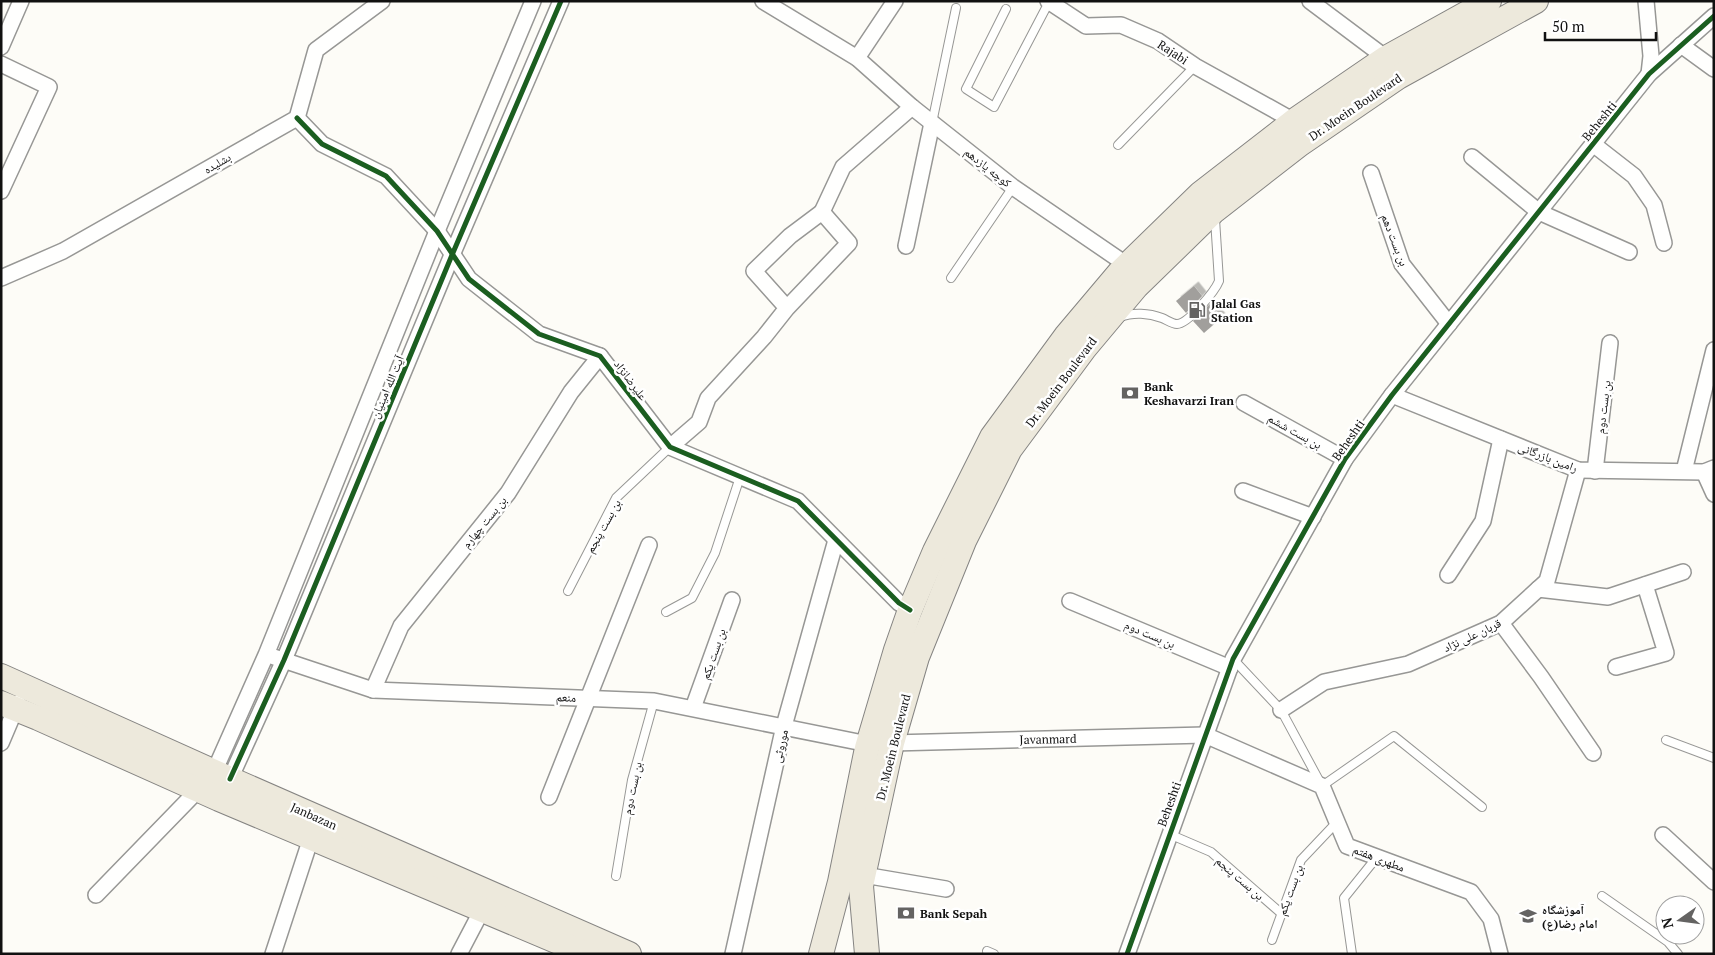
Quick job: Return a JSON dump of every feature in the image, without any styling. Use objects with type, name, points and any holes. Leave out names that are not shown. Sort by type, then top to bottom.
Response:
[{"type":"main road","name":"Dr. Moein Boulevard","points":[[822,954],[840,882],[868,744],[896,650],[935,550],[992,437],[1066,336],[1127,265],[1200,194],[1294,121],[1386,58],[1489,1]]},
{"type":"main road","name":"Dr. Moein Boulevard","points":[[867,954],[861,886],[892,743],[917,657],[960,550],[1010,449],[1084,349],[1136,287],[1214,211],[1300,144],[1398,77],[1536,1]]},
{"type":"main road","name":"Janbazan","points":[[1,676],[25,686],[214,780],[311,838],[587,954]]},
{"type":"main road","name":"Janbazan","points":[[8,706],[214,780],[621,952]]},
{"type":"street","points":[[1,47],[21,1]]},
{"type":"street","points":[[297,118],[316,50],[382,1]]},
{"type":"street","name":"آیت الله امینیان","points":[[214,780],[437,231],[533,1]]},
{"type":"street","name":"آیت الله امینیان","points":[[214,780],[284,660],[452,255],[561,1]]},
{"type":"street","name":"کوچه یازدهم","points":[[763,1],[857,58],[912,107],[1013,186],[1127,265]]},
{"type":"street","points":[[857,58],[895,1]]},
{"type":"street","points":[[1310,1],[1386,58]]},
{"type":"street","points":[[1646,1],[1651,56],[1649,74]]},
{"type":"street","name":"Rajabi","points":[[1049,2],[1086,26],[1121,25],[1158,41],[1195,66],[1294,121]]},
{"type":"street","name":"Beheshti","points":[[1127,954],[1168,834],[1231,663],[1345,459],[1392,395],[1538,210],[1594,144],[1649,74],[1714,16]]},
{"type":"street","points":[[1681,45],[1714,69]]},
{"type":"street","points":[[1,64],[48,87],[1,191]]},
{"type":"street","points":[[787,308],[754,272],[790,236],[822,212],[843,167],[912,107]]},
{"type":"street","name":"علیرضانژاد","points":[[297,118],[322,144],[386,176],[437,231],[469,279],[539,334],[600,356],[670,447],[798,501],[899,603],[910,610]]},
{"type":"street","name":"بشلیده","points":[[1,278],[63,251],[297,118]]},
{"type":"street","points":[[906,246],[932,123]]},
{"type":"street","points":[[1594,144],[1634,176],[1654,205],[1664,243]]},
{"type":"street","points":[[1472,157],[1538,210],[1629,252]]},
{"type":"street","name":"بن بست دهم","points":[[1371,172],[1402,264],[1449,324]]},
{"type":"street","points":[[670,447],[699,422],[708,398],[764,337],[787,308],[849,243],[822,212]]},
{"type":"street","name":"بن بست دوم","points":[[1596,471],[1610,343]]},
{"type":"street","points":[[1684,472],[1714,350]]},
{"type":"street","name":"بن بست چهارم","points":[[373,690],[400,626],[508,493],[571,392],[600,356]]},
{"type":"street","name":"رامین بازرگانی","points":[[1392,395],[1578,470],[1684,472],[1709,470]]},
{"type":"street","name":"بن بست ششم","points":[[1244,403],[1345,459]]},
{"type":"street","points":[[1448,575],[1483,521],[1501,439]]},
{"type":"street","name":"قربان علی نژاد","points":[[1281,710],[1324,682],[1408,664],[1501,623],[1547,581],[1578,470]]},
{"type":"street","points":[[1709,470],[1714,494]]},
{"type":"street","points":[[1243,491],[1313,517]]},
{"type":"street","name":"موروثی","points":[[733,954],[784,726],[836,540]]},
{"type":"street","points":[[549,797],[649,545]]},
{"type":"street","points":[[1538,590],[1608,597],[1683,572]]},
{"type":"street","points":[[1616,667],[1666,653],[1645,585]]},
{"type":"street","name":"بن بست یکم","points":[[693,708],[732,600]]},
{"type":"street","name":"بن بست دوم","points":[[1070,601],[1231,663]]},
{"type":"street","points":[[1501,623],[1593,753]]},
{"type":"street","name":"منعم","points":[[266,655],[373,690],[654,701],[868,744]]},
{"type":"street","points":[[1,743],[8,706],[25,686]]},
{"type":"street","points":[[1205,735],[1322,786]]},
{"type":"street","name":"Javanmard","points":[[892,743],[1205,735]]},
{"type":"street","points":[[96,894],[214,780]]},
{"type":"street","name":"مطهری هفتم","points":[[1322,786],[1347,846],[1471,892],[1491,919],[1500,954]]},
{"type":"street","points":[[1663,835],[1714,882]]},
{"type":"street","points":[[273,954],[311,838]]},
{"type":"street","points":[[864,875],[946,889]]},
{"type":"street","points":[[459,954],[482,910]]},
{"type":"lane","points":[[1006,9],[966,89],[994,107],[1049,2]]},
{"type":"lane","points":[[932,123],[956,8]]},
{"type":"lane","points":[[1118,145],[1195,66]]},
{"type":"lane","points":[[951,278],[1013,186]]},
{"type":"lane","points":[[1107,322],[1126,315],[1142,314],[1160,317],[1176,324],[1183,323],[1197,310],[1216,290],[1219,280],[1214,211]]},
{"type":"lane","name":"بن بست پنجم","points":[[568,591],[616,498],[670,447]]},
{"type":"lane","points":[[666,612],[692,598],[715,553],[740,477]]},
{"type":"lane","points":[[1231,663],[1281,710],[1322,786],[1394,736],[1482,807]]},
{"type":"lane","name":"بن بست دوم","points":[[616,876],[632,780],[654,701]]},
{"type":"lane","points":[[1666,740],[1714,758]]},
{"type":"lane","name":"بن بست یکم","points":[[1272,940],[1301,860],[1337,822]]},
{"type":"lane","name":"بن بست پنجم","points":[[1168,834],[1211,852],[1282,914]]},
{"type":"lane","points":[[1352,954],[1344,898],[1377,857]]},
{"type":"lane","points":[[1602,896],[1668,942],[1678,954]]},
{"type":"building","points":[[1194,286],[1202,296],[1186,313],[1176,301]]},
{"type":"building","points":[[1210,304],[1221,318],[1204,333],[1193,321]]},
{"type":"cycle path","points":[[230,779],[284,660],[452,255],[561,1]]},
{"type":"cycle path","points":[[1127,954],[1233,659],[1345,459],[1392,395],[1649,74],[1714,16]]},
{"type":"cycle path","points":[[297,118],[322,144],[386,176],[437,231],[469,279],[539,334],[600,356],[670,447],[798,501],[899,603],[910,610]]},
{"type":"place","name":"Jalal Gas Station","points":[[1197,310]]},
{"type":"place","name":"Bank Keshavarzi Iran","points":[[1130,393]]},
{"type":"place","name":"Bank Sepah","points":[[906,913]]},
{"type":"place","name":"آموزشگاه امام رضا(ع)","points":[[1528,916]]}]
